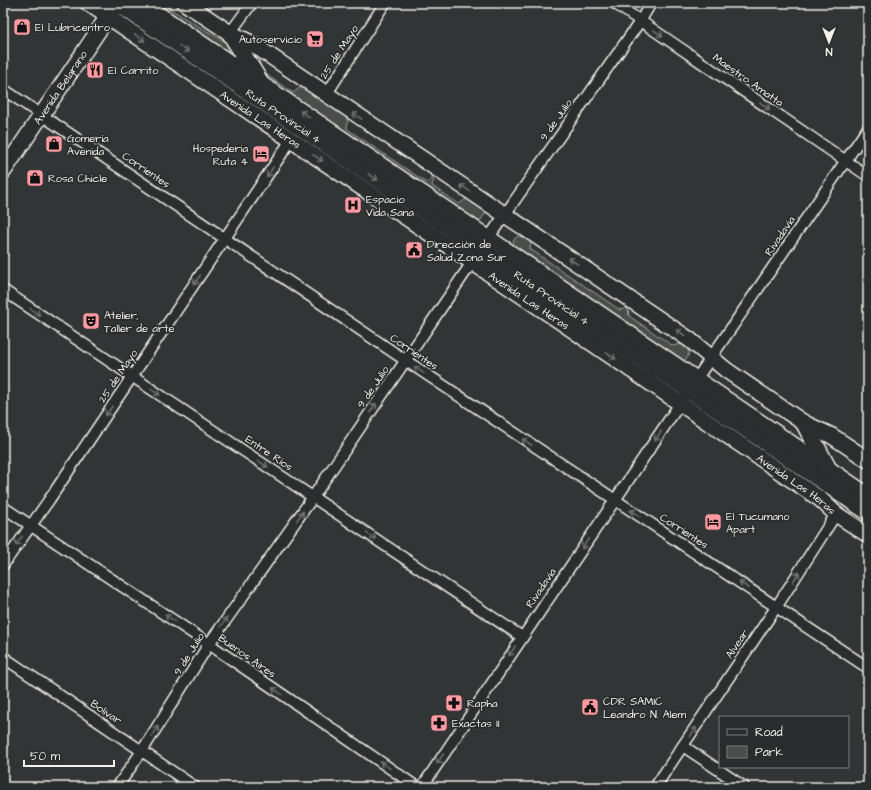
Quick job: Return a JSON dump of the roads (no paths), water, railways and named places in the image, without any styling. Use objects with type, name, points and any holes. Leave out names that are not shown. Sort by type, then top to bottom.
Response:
[{"type":"main road","name":"Avenida Las Heras","points":[[88,3],[115,6],[292,140],[480,250],[587,340],[688,391],[820,499],[836,514],[868,535]]},
{"type":"main road","name":"Ruta Provincial 4","points":[[141,3],[262,85],[480,250],[868,512]]},
{"type":"main road","points":[[185,3],[230,33],[251,43],[690,340],[726,370],[804,423],[832,436],[868,460]]},
{"type":"main road","name":"Avenida Belgrano","points":[[3,172],[115,6]]},
{"type":"main road","name":"Ruta Provincial 4","points":[[115,6],[688,391],[828,469],[868,496]]},
{"type":"main road","points":[[230,33],[262,85]]},
{"type":"main road","points":[[565,307],[587,340]]},
{"type":"main road","points":[[804,423],[828,469]]},
{"type":"street","points":[[230,33],[252,3]]},
{"type":"street","name":"25 de Mayo","points":[[326,95],[385,3]]},
{"type":"street","name":"Maestro Amatta","points":[[614,3],[868,176]]},
{"type":"street","name":"9 de Julio","points":[[118,787],[209,644],[313,497],[480,250],[641,20],[651,3]]},
{"type":"street","name":"Corrientes","points":[[3,89],[405,360],[777,606],[868,668]]},
{"type":"street","name":"Rivadavia","points":[[422,787],[711,357],[868,128]]},
{"type":"street","name":"25 de Mayo","points":[[3,565],[292,140]]},
{"type":"street","name":"Entre Ríos","points":[[3,290],[522,638]]},
{"type":"street","name":"Buenos Aires","points":[[3,507],[209,644],[417,787]]},
{"type":"street","name":"Alvear","points":[[655,787],[777,606],[836,514]]},
{"type":"street","name":"Bolivar","points":[[3,657],[195,787]]},
{"type":"street","points":[[683,746],[744,787]]},
{"type":"place","name":"El Lubricentro","points":[[22,27]]},
{"type":"place","name":"Autoservicio","points":[[315,39]]},
{"type":"place","name":"El Carrito","points":[[95,70]]},
{"type":"place","name":"Gomería Avenida","points":[[54,144]]},
{"type":"place","name":"Hospederia Ruta 4","points":[[261,154]]},
{"type":"place","name":"Rosa Chicle","points":[[35,178]]},
{"type":"place","name":"Espacio Vida Sana","points":[[353,205]]},
{"type":"place","name":"Dirección de Salud Zona Sur","points":[[414,250]]},
{"type":"place","name":"Atelier, Taller de arte","points":[[91,321]]},
{"type":"place","name":"El Tucumano Apart","points":[[713,522]]},
{"type":"place","name":"Rapha","points":[[454,703]]},
{"type":"place","name":"CDR SAMIC Leandro N. Alem","points":[[590,707]]},
{"type":"place","name":"Exactas II","points":[[439,723]]}]
